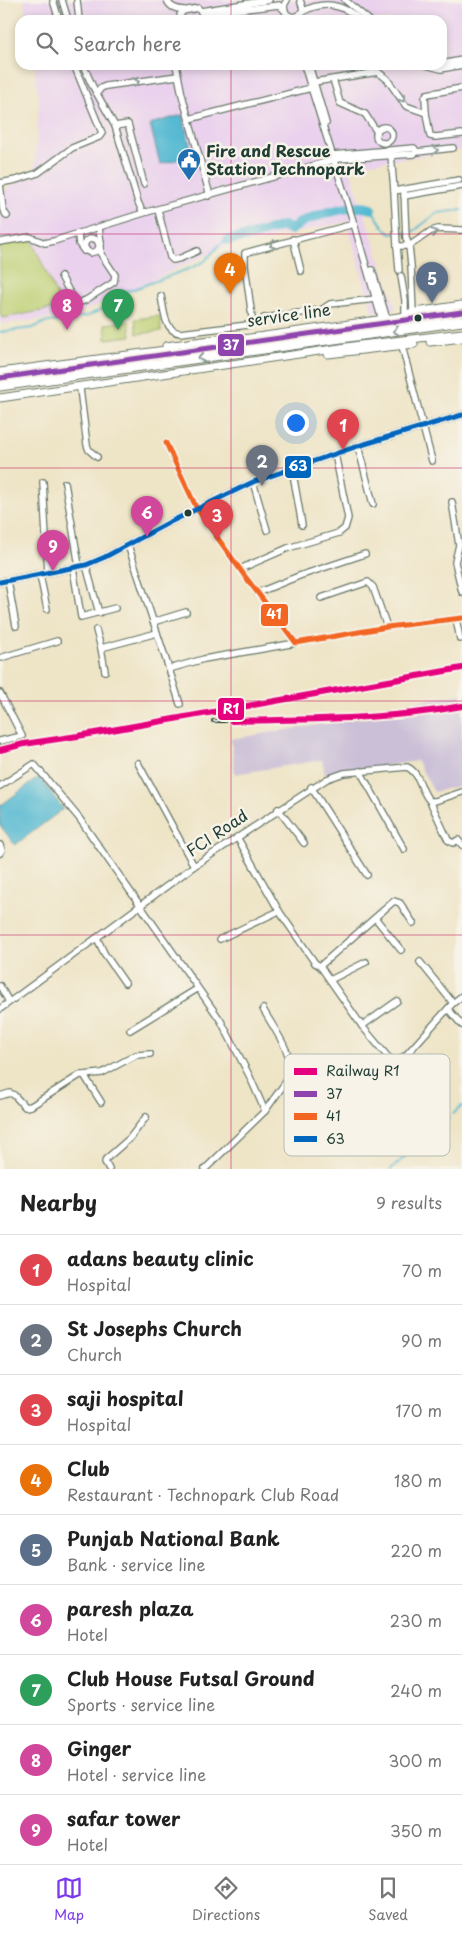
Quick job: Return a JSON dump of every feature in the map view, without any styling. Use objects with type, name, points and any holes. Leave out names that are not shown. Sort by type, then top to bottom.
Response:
[{"type":"highway","points":[[0,378],[462,312]]},
{"type":"highway","points":[[0,386],[462,321]]},
{"type":"main road","name":"service line","points":[[0,370],[462,306]]},
{"type":"main road","points":[[0,370],[462,306]]},
{"type":"main road","points":[[0,398],[360,345],[462,333]]},
{"type":"main road","points":[[0,402],[462,338]]},
{"type":"main road","points":[[4,582],[79,566],[105,558],[197,509],[253,482],[358,446],[461,417]]},
{"type":"street","points":[[53,0],[58,15]]},
{"type":"street","points":[[62,0],[66,15]]},
{"type":"street","points":[[77,0],[78,15]]},
{"type":"street","points":[[168,0],[172,7],[184,10],[198,8],[201,15]]},
{"type":"street","points":[[201,15],[269,0]]},
{"type":"street","points":[[300,0],[303,6],[302,12]]},
{"type":"street","points":[[345,0],[363,15]]},
{"type":"street","points":[[285,11],[286,1]]},
{"type":"street","points":[[298,15],[318,1],[341,5],[354,15]]},
{"type":"street","points":[[201,15],[279,5],[290,15]]},
{"type":"street","points":[[180,15],[184,10]]},
{"type":"street","points":[[447,63],[462,60]]},
{"type":"street","points":[[447,68],[462,65]]},
{"type":"street","points":[[7,216],[3,210],[0,183],[38,173],[72,148],[100,137],[102,133],[76,70]]},
{"type":"street","points":[[86,70],[115,126],[120,148],[138,202],[142,211],[147,212]]},
{"type":"street","points":[[176,70],[209,192],[208,196]]},
{"type":"street","points":[[306,70],[335,157],[383,316]]},
{"type":"street","points":[[310,70],[312,85]]},
{"type":"street","points":[[189,119],[333,79],[378,72],[387,79],[406,106],[426,113]]},
{"type":"street","points":[[97,93],[106,86],[177,76]]},
{"type":"street","points":[[333,79],[340,104],[365,114],[377,132],[379,150]]},
{"type":"street","points":[[462,88],[427,94],[425,97],[430,136],[462,134]]},
{"type":"street","points":[[115,126],[128,124],[144,184]]},
{"type":"street","points":[[377,132],[382,128],[390,131],[399,149]]},
{"type":"street","points":[[379,142],[387,142],[391,139],[392,135]]},
{"type":"street","points":[[0,242],[30,237],[45,243],[78,235],[147,212],[208,196],[335,157],[379,150],[414,148],[417,152]]},
{"type":"street","points":[[335,157],[392,156],[453,148]]},
{"type":"street","points":[[389,150],[392,156],[397,244],[405,313]]},
{"type":"street","points":[[394,191],[404,193],[458,183]]},
{"type":"street","points":[[404,193],[405,228],[409,246],[413,312]]},
{"type":"street","points":[[348,200],[376,299],[383,316]]},
{"type":"street","points":[[158,210],[170,257],[173,260],[197,251]]},
{"type":"street","points":[[161,296],[168,328],[173,332],[180,333],[248,325],[252,317],[244,254],[355,222]]},
{"type":"street","points":[[60,276],[74,302],[78,303],[114,282],[116,275],[101,254],[99,228]]},
{"type":"street","points":[[397,244],[409,246],[438,229],[462,230]]},
{"type":"street","points":[[78,235],[82,249],[85,252],[95,252],[100,244]]},
{"type":"street","points":[[88,252],[84,246],[88,239],[95,239],[100,244]]},
{"type":"street","points":[[293,239],[301,271]]},
{"type":"street","points":[[264,318],[321,310],[330,304],[376,299]]},
{"type":"street","points":[[402,346],[432,461]]},
{"type":"street","points":[[80,390],[87,445],[89,450],[97,457]]},
{"type":"street","points":[[166,443],[197,509],[296,643]]},
{"type":"street","points":[[358,446],[373,504]]},
{"type":"street","points":[[240,569],[288,548],[339,534],[346,528],[348,518],[335,454]]},
{"type":"street","points":[[292,468],[302,525]]},
{"type":"street","points":[[42,482],[48,573]]},
{"type":"street","points":[[253,482],[267,530]]},
{"type":"street","points":[[65,483],[79,566],[81,617],[115,608]]},
{"type":"street","points":[[452,502],[459,544],[455,562],[462,592]]},
{"type":"street","points":[[128,545],[180,704]]},
{"type":"street","points":[[257,592],[365,554]]},
{"type":"street","points":[[79,566],[99,613]]},
{"type":"street","points":[[40,575],[46,609]]},
{"type":"street","points":[[4,582],[16,626]]},
{"type":"street","points":[[322,598],[368,582],[373,587],[387,627]]},
{"type":"street","points":[[153,622],[186,612]]},
{"type":"street","points":[[169,669],[204,659],[387,627],[459,618],[460,639]]},
{"type":"street","points":[[96,630],[105,671]]},
{"type":"street","points":[[101,648],[157,633]]},
{"type":"street","points":[[0,658],[57,640]]},
{"type":"street","points":[[0,693],[22,736],[0,741]]},
{"type":"street","points":[[138,763],[194,866]]},
{"type":"street","points":[[0,786],[34,764],[79,818],[221,1021],[249,1075],[265,1112]]},
{"type":"street","name":"FCI Road","points":[[0,1009],[194,866],[326,779],[344,773],[360,771],[398,767],[412,769],[424,794],[430,801]]},
{"type":"street","points":[[360,771],[404,849]]},
{"type":"street","points":[[311,788],[367,875]]},
{"type":"street","points":[[430,801],[435,802],[462,792]]},
{"type":"street","points":[[430,801],[448,840],[453,843],[458,840],[462,845]]},
{"type":"street","points":[[278,809],[304,843]]},
{"type":"street","points":[[237,837],[279,911],[315,963],[320,966],[362,1026],[385,1054]]},
{"type":"street","points":[[0,845],[2,850],[0,853]]},
{"type":"street","points":[[320,966],[376,919],[394,901],[398,901],[413,923]]},
{"type":"street","points":[[220,939],[279,911]]},
{"type":"street","points":[[376,919],[401,950]]},
{"type":"street","points":[[98,938],[104,953],[125,983]]},
{"type":"street","points":[[330,980],[366,962]]},
{"type":"street","points":[[420,962],[453,1003]]},
{"type":"street","points":[[0,986],[9,1002]]},
{"type":"street","points":[[130,1030],[197,989]]},
{"type":"street","points":[[406,1054],[453,1003],[462,996]]},
{"type":"street","points":[[362,1026],[397,1001]]},
{"type":"street","points":[[263,1009],[288,1054]]},
{"type":"street","points":[[448,1009],[462,1026]]},
{"type":"street","points":[[0,1096],[10,1093],[25,1108],[80,1075],[102,1073],[136,1055],[150,1054]]},
{"type":"street","points":[[84,1075],[101,1102]]},
{"type":"street","points":[[205,1169],[265,1112],[284,1085]]},
{"type":"street","points":[[109,1169],[105,1162],[106,1159],[130,1138],[146,1117]]},
{"type":"shaded area","points":[[24,0],[462,0],[462,150],[356,165],[351,173],[396,309],[373,312],[347,222],[273,237],[269,241],[231,244],[73,316],[0,324],[0,194],[35,169],[39,100],[35,70],[447,70],[447,15],[26,15]]},
{"type":"shaded area","points":[[462,694],[462,785],[434,792],[417,761],[325,775],[322,760],[235,774],[231,739],[373,716],[375,709]]},
{"type":"green space","points":[[31,239],[62,307],[3,318],[0,314],[0,245]]},
{"type":"green space","points":[[160,316],[161,331],[137,334],[135,319]]},
{"type":"green space","points":[[129,321],[131,336],[106,339],[105,324]]},
{"type":"water","points":[[182,115],[193,156],[160,164],[150,124]]},
{"type":"water","points":[[39,777],[63,809],[15,845],[0,825],[0,806]]},
{"type":"waterway","points":[[228,240],[250,236],[283,226],[291,230],[304,221],[347,208],[365,207],[371,209]]},
{"type":"waterway","points":[[371,209],[391,234],[414,231],[437,213],[462,210]]},
{"type":"waterway","points":[[0,332],[33,328],[43,323],[88,316],[110,305],[117,292],[131,290],[205,261],[221,243],[228,240]]},
{"type":"waterway","points":[[453,1114],[462,1106]]},
{"type":"waterway","points":[[391,1169],[406,1156]]},
{"type":"railway","points":[[213,721],[370,717],[462,706]]},
{"type":"rail line","name":"R1","points":[[0,750],[24,744],[462,668]]},
{"type":"rail line","name":"R1","points":[[232,721],[377,716],[434,711],[462,706]]},
{"type":"transit line","name":"37","points":[[0,378],[462,312]]},
{"type":"transit line","name":"63","points":[[0,582],[86,565],[253,482],[358,446],[462,415]]},
{"type":"transit line","name":"41","points":[[166,443],[197,509],[296,643],[387,627],[462,618]]},
{"type":"place","name":"Fire and Rescue Station Technopark","points":[[189,181]]},
{"type":"place","name":"Club","points":[[230,294]]},
{"type":"place","name":"Punjab National Bank","points":[[432,303]]},
{"type":"place","name":"Ginger","points":[[67,330]]},
{"type":"place","name":"Club House Futsal Ground","points":[[118,330]]},
{"type":"place","name":"adans beauty clinic","points":[[343,450]]},
{"type":"place","name":"St Josephs Church","points":[[262,486]]},
{"type":"place","name":"paresh plaza","points":[[147,537]]},
{"type":"place","name":"saji hospital","points":[[217,540]]},
{"type":"place","name":"safar tower","points":[[53,571]]}]
